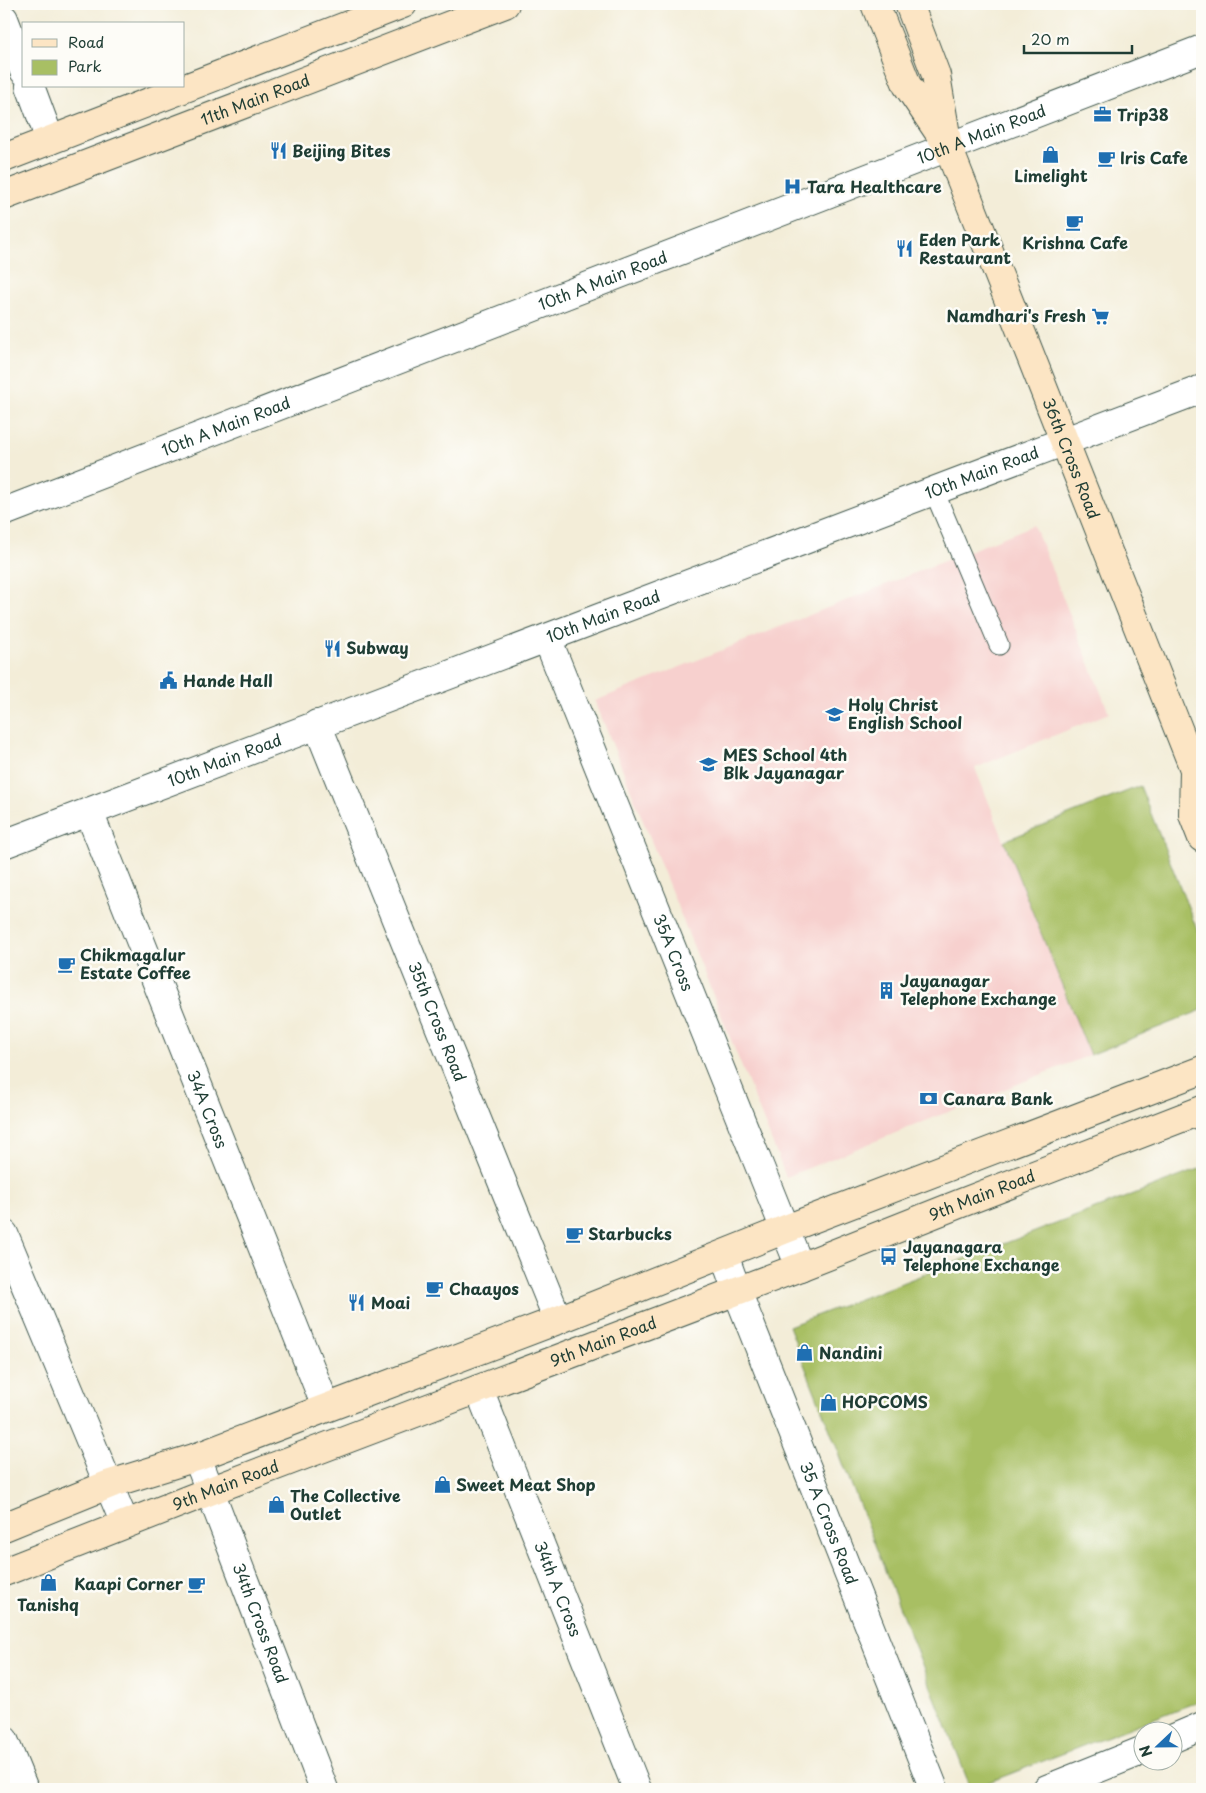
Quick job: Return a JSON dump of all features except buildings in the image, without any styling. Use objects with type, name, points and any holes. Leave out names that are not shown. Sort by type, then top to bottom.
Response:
[{"type":"main road","points":[[4,158],[404,4]]},
{"type":"main road","name":"11th Main Road","points":[[4,196],[505,4]]},
{"type":"main road","name":"36th Cross Road","points":[[875,4],[907,85],[948,147],[1065,441],[1200,771],[1193,815],[1202,838]]},
{"type":"main road","name":"36th Cross Road","points":[[909,4],[936,75],[948,147]]},
{"type":"main road","points":[[4,1527],[110,1484],[197,1457],[558,1320],[786,1229],[1202,1070]]},
{"type":"main road","name":"9th Main Road","points":[[4,1572],[210,1491],[800,1267],[1202,1110]]},
{"type":"street","points":[[4,19],[22,66]]},
{"type":"street","name":"10th A Main Road","points":[[4,512],[1202,49]]},
{"type":"street","points":[[31,88],[50,140]]},
{"type":"street","name":"10th Main Road","points":[[4,844],[1202,389]]},
{"type":"street","name":"35A Cross","points":[[548,638],[800,1267]]},
{"type":"street","name":"35th Cross Road","points":[[317,724],[558,1320]]},
{"type":"street","name":"34A Cross","points":[[89,812],[326,1407]]},
{"type":"street","points":[[4,1234],[110,1484],[125,1524]]},
{"type":"street","name":"35 A Cross Road","points":[[724,1255],[934,1789]]},
{"type":"street","name":"34th A Cross","points":[[479,1389],[637,1789]]},
{"type":"street","name":"34th Cross Road","points":[[197,1457],[324,1789]]},
{"type":"street","points":[[1184,1734],[1202,1726]]},
{"type":"street","points":[[4,1740],[24,1789]]},
{"type":"street","points":[[1047,1789],[1134,1754]]},
{"type":"lane","points":[[934,491],[999,645]]},
{"type":"shaded area","points":[[1034,525],[1109,713],[975,768],[1090,1055],[786,1177],[595,701]]},
{"type":"green space","points":[[1140,786],[1202,942],[1202,1010],[1090,1055],[1004,841]]},
{"type":"green space","points":[[1202,1168],[1202,1700],[1150,1720],[1134,1720],[1134,1726],[971,1789],[789,1326]]},
{"type":"place","name":"Trip38","points":[[1103,115]]},
{"type":"place","name":"Beijing Bites","points":[[278,151]]},
{"type":"place","name":"Limelight","points":[[1051,155]]},
{"type":"place","name":"Iris Cafe","points":[[1106,158]]},
{"type":"place","name":"Tara Healthcare","points":[[793,187]]},
{"type":"place","name":"Krishna Cafe","points":[[1075,222]]},
{"type":"place","name":"Eden Park Restaurant","points":[[905,249]]},
{"type":"place","name":"Namdhari's Fresh","points":[[1100,316]]},
{"type":"place","name":"Subway","points":[[332,648]]},
{"type":"place","name":"Hande Hall","points":[[169,681]]},
{"type":"place","name":"Holy Christ English School","points":[[834,714]]},
{"type":"place","name":"MES School 4th Blk Jayanagar","points":[[709,764]]},
{"type":"place","name":"Chikmagalur Estate Coffee","points":[[66,964]]},
{"type":"place","name":"Jayanagar Telephone Exchange","points":[[886,990]]},
{"type":"place","name":"Canara Bank","points":[[929,1099]]},
{"type":"place","name":"Starbucks","points":[[574,1234]]},
{"type":"place","name":"Jayanagara Telephone Exchange","points":[[889,1256]]},
{"type":"place","name":"Chaayos","points":[[435,1289]]},
{"type":"place","name":"Moai","points":[[357,1303]]},
{"type":"place","name":"Nandini","points":[[805,1353]]},
{"type":"place","name":"HOPCOMS","points":[[828,1402]]},
{"type":"place","name":"Sweet Meat Shop","points":[[442,1485]]},
{"type":"place","name":"The Collective Outlet","points":[[276,1505]]},
{"type":"place","name":"Tanishq","points":[[48,1583]]},
{"type":"place","name":"Kaapi Corner","points":[[197,1584]]}]
